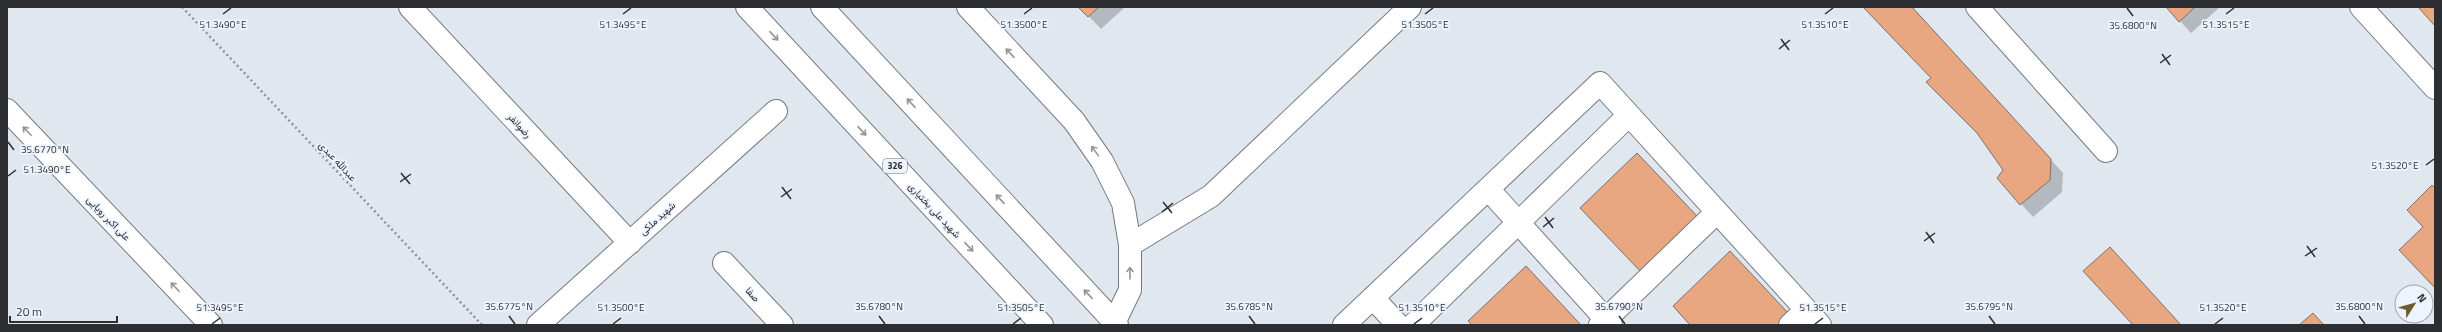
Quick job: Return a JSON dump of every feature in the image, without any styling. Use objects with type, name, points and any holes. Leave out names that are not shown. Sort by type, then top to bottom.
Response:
[{"type":"street","name":"رضوانفر","points":[[410,7],[630,243]]},
{"type":"street","name":"شهید علی بختیاری","points":[[747,7],[1042,325]]},
{"type":"street","points":[[822,7],[1116,324],[1130,290],[1130,245],[1123,203],[1102,161],[1074,121],[968,7]]},
{"type":"street","points":[[1130,245],[1211,196],[1410,7]]},
{"type":"street","points":[[1977,7],[2106,151]]},
{"type":"street","points":[[2361,7],[2435,88]]},
{"type":"street","points":[[1344,325],[1600,83],[1813,318],[1790,325]]},
{"type":"street","name":"علی اکبر رویایی","points":[[7,110],[211,325]]},
{"type":"street","name":"شهید ملکی","points":[[538,325],[776,111]]},
{"type":"street","points":[[1413,325],[1629,115]]},
{"type":"street","points":[[1488,189],[1606,323],[1717,212]]},
{"type":"street","name":"صفا","points":[[724,263],[782,325]]},
{"type":"street","points":[[1373,298],[1398,325]]},
{"type":"path","name":"عبدالله عبدی","points":[[182,7],[482,325]]},
{"type":"building","points":[[1078,7],[1099,7],[1088,17]]},
{"type":"building","points":[[1863,7],[1912,7],[2051,159],[2050,180],[2020,205],[1997,178],[2003,170],[1977,133],[1926,82],[1931,78]]},
{"type":"building","points":[[2166,7],[2195,7],[2179,22]]},
{"type":"building","points":[[2418,7],[2435,7],[2435,26]]},
{"type":"building","points":[[1637,153],[1698,217],[1641,272],[1580,208]]},
{"type":"building","points":[[2432,185],[2435,188],[2435,288],[2434,284],[2431,284],[2399,250],[2423,227],[2407,210]]},
{"type":"building","points":[[2110,247],[2181,325],[2133,325],[2083,271]]},
{"type":"building","points":[[1730,251],[1791,316],[1781,325],[1690,325],[1673,306]]},
{"type":"building","points":[[1526,266],[1581,325],[1472,325],[1468,321]]},
{"type":"building","points":[[2313,313],[2324,325],[2299,325]]}]
